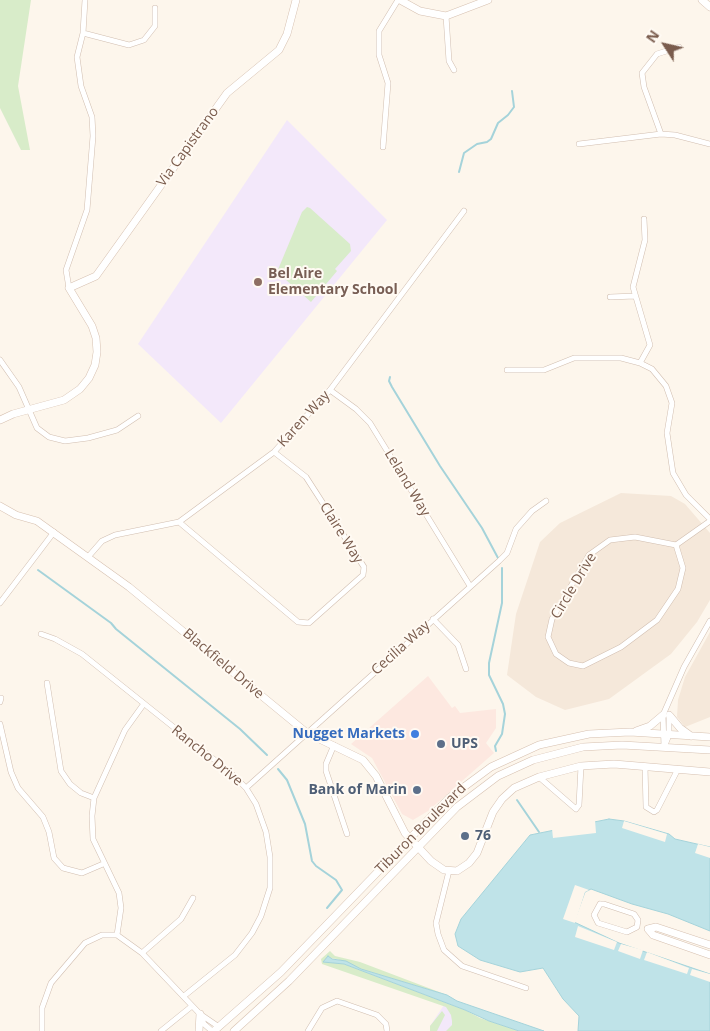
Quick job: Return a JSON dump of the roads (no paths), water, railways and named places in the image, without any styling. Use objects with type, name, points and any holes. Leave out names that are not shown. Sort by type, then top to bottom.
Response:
[{"type":"street","points":[[0,420],[28,409],[64,400],[72,396],[89,378],[95,365],[97,352],[92,326],[69,288],[66,270],[87,210],[93,136],[92,117],[81,86],[77,57],[83,33],[85,0]]},
{"type":"street","name":"Via Capistrano","points":[[69,288],[96,276],[227,93],[278,50],[284,42],[296,0]]},
{"type":"street","points":[[383,147],[388,84],[379,55],[379,31],[399,0],[420,11],[446,16],[488,0]]},
{"type":"street","points":[[702,0],[710,6]]},
{"type":"street","points":[[83,33],[129,45],[144,40],[155,26],[155,8]]},
{"type":"street","points":[[446,16],[450,61],[454,70]]},
{"type":"street","points":[[661,134],[644,87],[642,73],[657,54],[679,47]]},
{"type":"street","points":[[579,144],[661,134],[676,135],[710,144]]},
{"type":"street","name":"Karen Way","points":[[88,557],[102,541],[115,535],[179,522],[274,452],[330,390],[464,211]]},
{"type":"street","points":[[640,363],[650,345],[648,332],[640,316],[634,296],[635,276],[645,240],[644,219]]},
{"type":"street","points":[[610,297],[634,296]]},
{"type":"street","points":[[507,370],[544,370],[574,358],[621,358],[640,363],[652,369],[666,386],[672,403],[667,433],[673,473],[686,494],[710,520],[676,545]]},
{"type":"street","points":[[0,360],[19,387],[37,428],[49,437],[75,441],[117,430],[138,416]]},
{"type":"street","name":"Leland Way","points":[[330,390],[356,409],[370,423],[470,586]]},
{"type":"street","name":"Claire Way","points":[[179,522],[298,622],[309,623],[363,575],[364,567],[306,478],[274,452]]},
{"type":"street","name":"Cecilia Way","points":[[246,788],[506,553],[516,529],[532,511],[546,501]]},
{"type":"street","name":"Blackfield Drive","points":[[0,506],[16,515],[38,521],[88,557],[148,602],[307,733],[359,757],[372,770],[410,838],[437,867],[449,871]]},
{"type":"street","points":[[0,603],[54,532]]},
{"type":"street","name":"Circle Drive","points":[[635,537],[676,545],[683,568],[678,589],[657,620],[620,647],[582,666],[568,663],[556,654],[548,637],[552,619],[588,555],[610,540],[635,537]]},
{"type":"street","points":[[434,619],[458,645],[466,669]]},
{"type":"street","points":[[664,747],[667,713],[684,668],[710,621]]},
{"type":"street","name":"Rancho Drive","points":[[41,634],[55,638],[82,654],[143,705],[231,773],[246,788],[256,804],[266,832],[270,857],[270,888],[261,916],[252,933],[235,955],[184,996]]},
{"type":"street","points":[[47,683],[61,771],[70,784],[80,793],[94,798]]},
{"type":"street","points":[[117,935],[121,908],[118,893],[93,839],[94,798],[125,730],[143,705]]},
{"type":"street","points":[[630,732],[650,726],[667,713]]},
{"type":"street","points":[[667,713],[680,728],[692,736]]},
{"type":"street","points":[[0,724],[11,772],[18,788],[43,817],[49,832],[54,858],[63,868],[82,873],[103,864]]},
{"type":"street","name":"Tiburon Boulevard","points":[[217,1030],[276,976],[459,789],[509,757],[533,747],[564,738],[603,732],[710,737]]},
{"type":"street","points":[[334,745],[326,764],[326,771],[347,834]]},
{"type":"street","name":"Tiburon Boulevard","points":[[234,1031],[308,962],[452,812],[498,776],[533,760],[564,750],[596,745],[710,750]]},
{"type":"street","points":[[526,988],[462,966],[444,950],[439,940],[436,924],[449,871],[460,869],[472,860],[502,799],[514,788],[539,777],[581,766],[614,764],[710,772]]},
{"type":"street","points":[[539,777],[576,809],[578,806],[581,766]]},
{"type":"street","points":[[644,766],[646,807],[654,812],[657,810],[678,769]]},
{"type":"street","points":[[142,953],[181,918],[193,898]]},
{"type":"street","points":[[604,904],[634,914],[637,918],[638,926],[633,931],[625,932],[598,923],[594,915],[598,906],[604,904]]},
{"type":"street","points":[[638,926],[648,929],[656,927],[710,945]]},
{"type":"street","points":[[648,929],[653,935],[710,955]]},
{"type":"street","points":[[42,1031],[42,1008],[51,983],[85,943],[102,935],[117,935],[142,953],[200,1014],[203,1022],[217,1030]]},
{"type":"street","points":[[308,1031],[322,1008],[337,1001],[377,1015],[386,1024],[387,1031]]},
{"type":"street","points":[[161,1031],[192,1006]]},
{"type":"street","points":[[245,1031],[256,1012]]},
{"type":"street","points":[[199,1031],[200,1014]]},
{"type":"water","points":[[609,819],[624,821],[669,834],[675,839],[710,847],[710,931],[668,914],[632,904],[591,889],[585,892],[574,922],[619,943],[710,974],[710,1031],[578,1031],[579,1016],[563,999],[543,968],[520,972],[480,960],[458,946],[455,934],[461,919],[530,835]]},
{"type":"water","points":[[328,956],[332,959],[346,961],[361,969],[447,995],[457,1001],[544,1031],[519,1031],[489,1021],[344,964],[323,962]]},
{"type":"waterway","points":[[459,172],[464,153],[477,144],[491,139],[498,123],[514,107],[512,91]]},
{"type":"waterway","points":[[390,377],[389,381],[392,387],[440,466],[482,528],[498,558]]},
{"type":"waterway","points":[[496,751],[495,746],[502,734],[505,714],[503,704],[489,675],[489,663],[502,603],[502,568]]},
{"type":"waterway","points":[[38,570],[111,623],[240,729],[267,755]]},
{"type":"waterway","points":[[278,769],[287,780],[305,824],[312,861],[336,880],[342,890],[327,908]]},
{"type":"waterway","points":[[517,800],[539,832]]},
{"type":"place","name":"Bel Aire Elementary School","points":[[258,282]]},
{"type":"place","name":"Nugget Markets","points":[[415,734]]},
{"type":"place","name":"UPS","points":[[441,744]]},
{"type":"place","name":"Bank of Marin","points":[[417,790]]},
{"type":"place","name":"76","points":[[465,836]]}]
